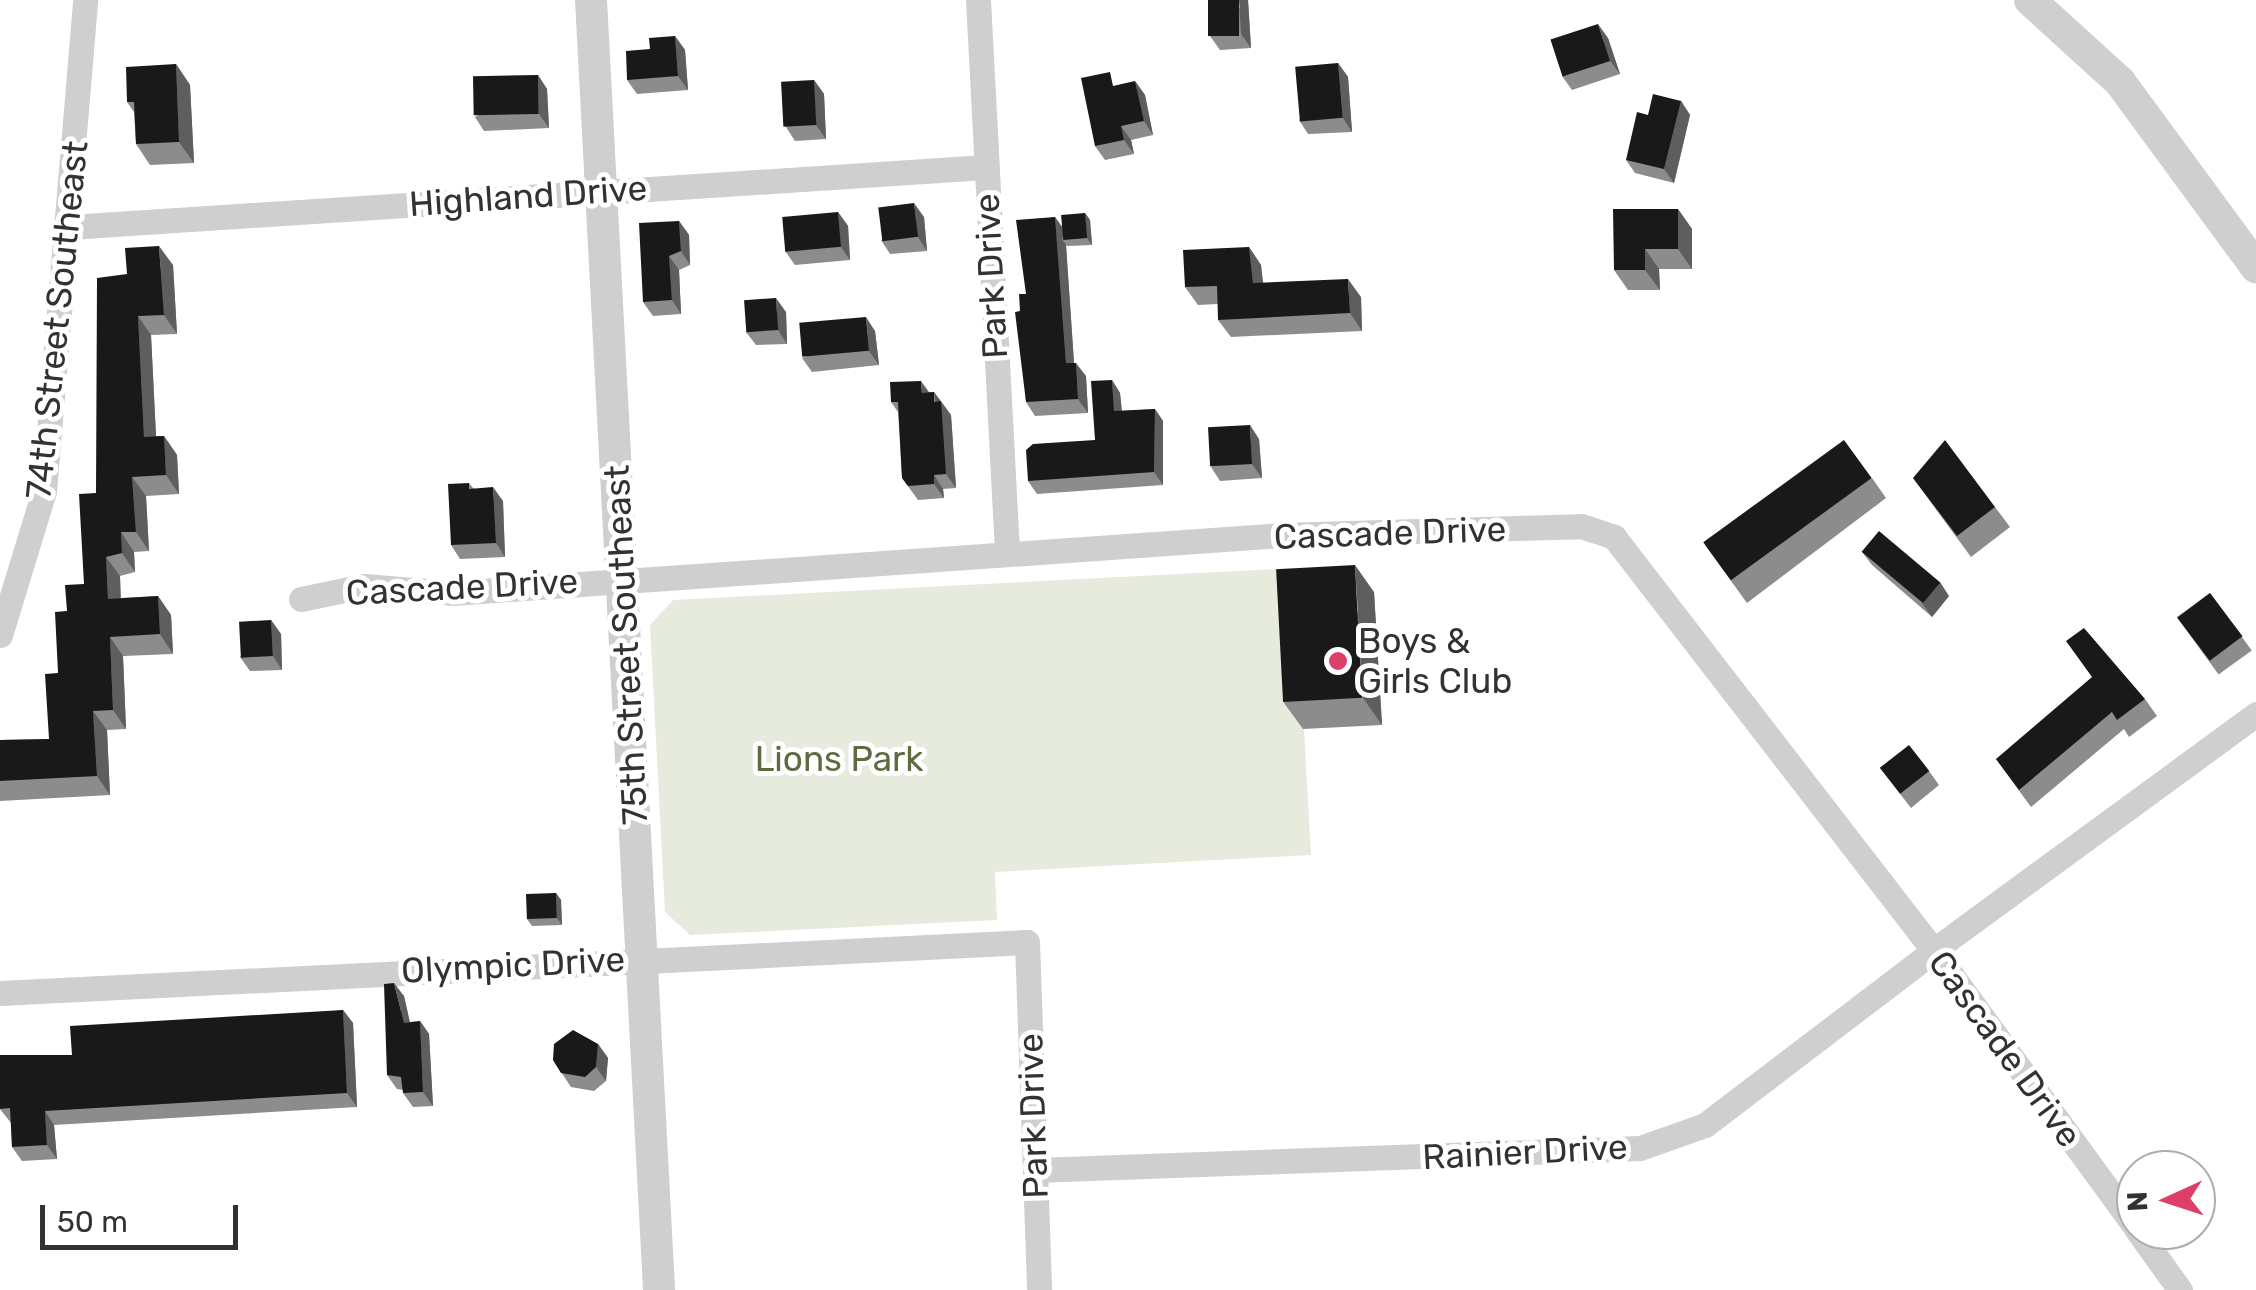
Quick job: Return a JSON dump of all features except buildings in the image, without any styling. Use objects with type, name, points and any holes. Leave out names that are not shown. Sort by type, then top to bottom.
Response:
[{"type":"street","name":"74th Street Southeast","points":[[0,635],[7,601],[44,491],[70,226],[85,0]]},
{"type":"street","name":"75th Street Southeast","points":[[592,0],[659,1290]]},
{"type":"street","name":"Park Drive","points":[[978,0],[1006,551]]},
{"type":"street","points":[[2030,0],[2120,82],[2256,267]]},
{"type":"street","name":"Highland Drive","points":[[70,226],[985,167]]},
{"type":"street","name":"Cascade Drive","points":[[302,599],[364,586],[452,593],[1006,551],[1581,526],[1614,537],[1945,942],[2116,1198]]},
{"type":"street","name":"Rainier Drive","points":[[1034,1170],[1640,1148],[1705,1125],[1945,942],[2256,714]]},
{"type":"street","name":"Park Drive","points":[[1026,942],[1040,1290]]},
{"type":"street","name":"Olympic Drive","points":[[0,994],[642,957],[1026,942]]},
{"type":"street","name":"Cascade Drive","points":[[2152,1250],[2180,1290]]},
{"type":"green space","name":"Lions Park","points":[[1295,568],[1311,855],[995,872],[997,920],[690,935],[665,912],[650,625],[673,600]]},
{"type":"place","name":"Boys & Girls Club","points":[[1338,661]]}]
